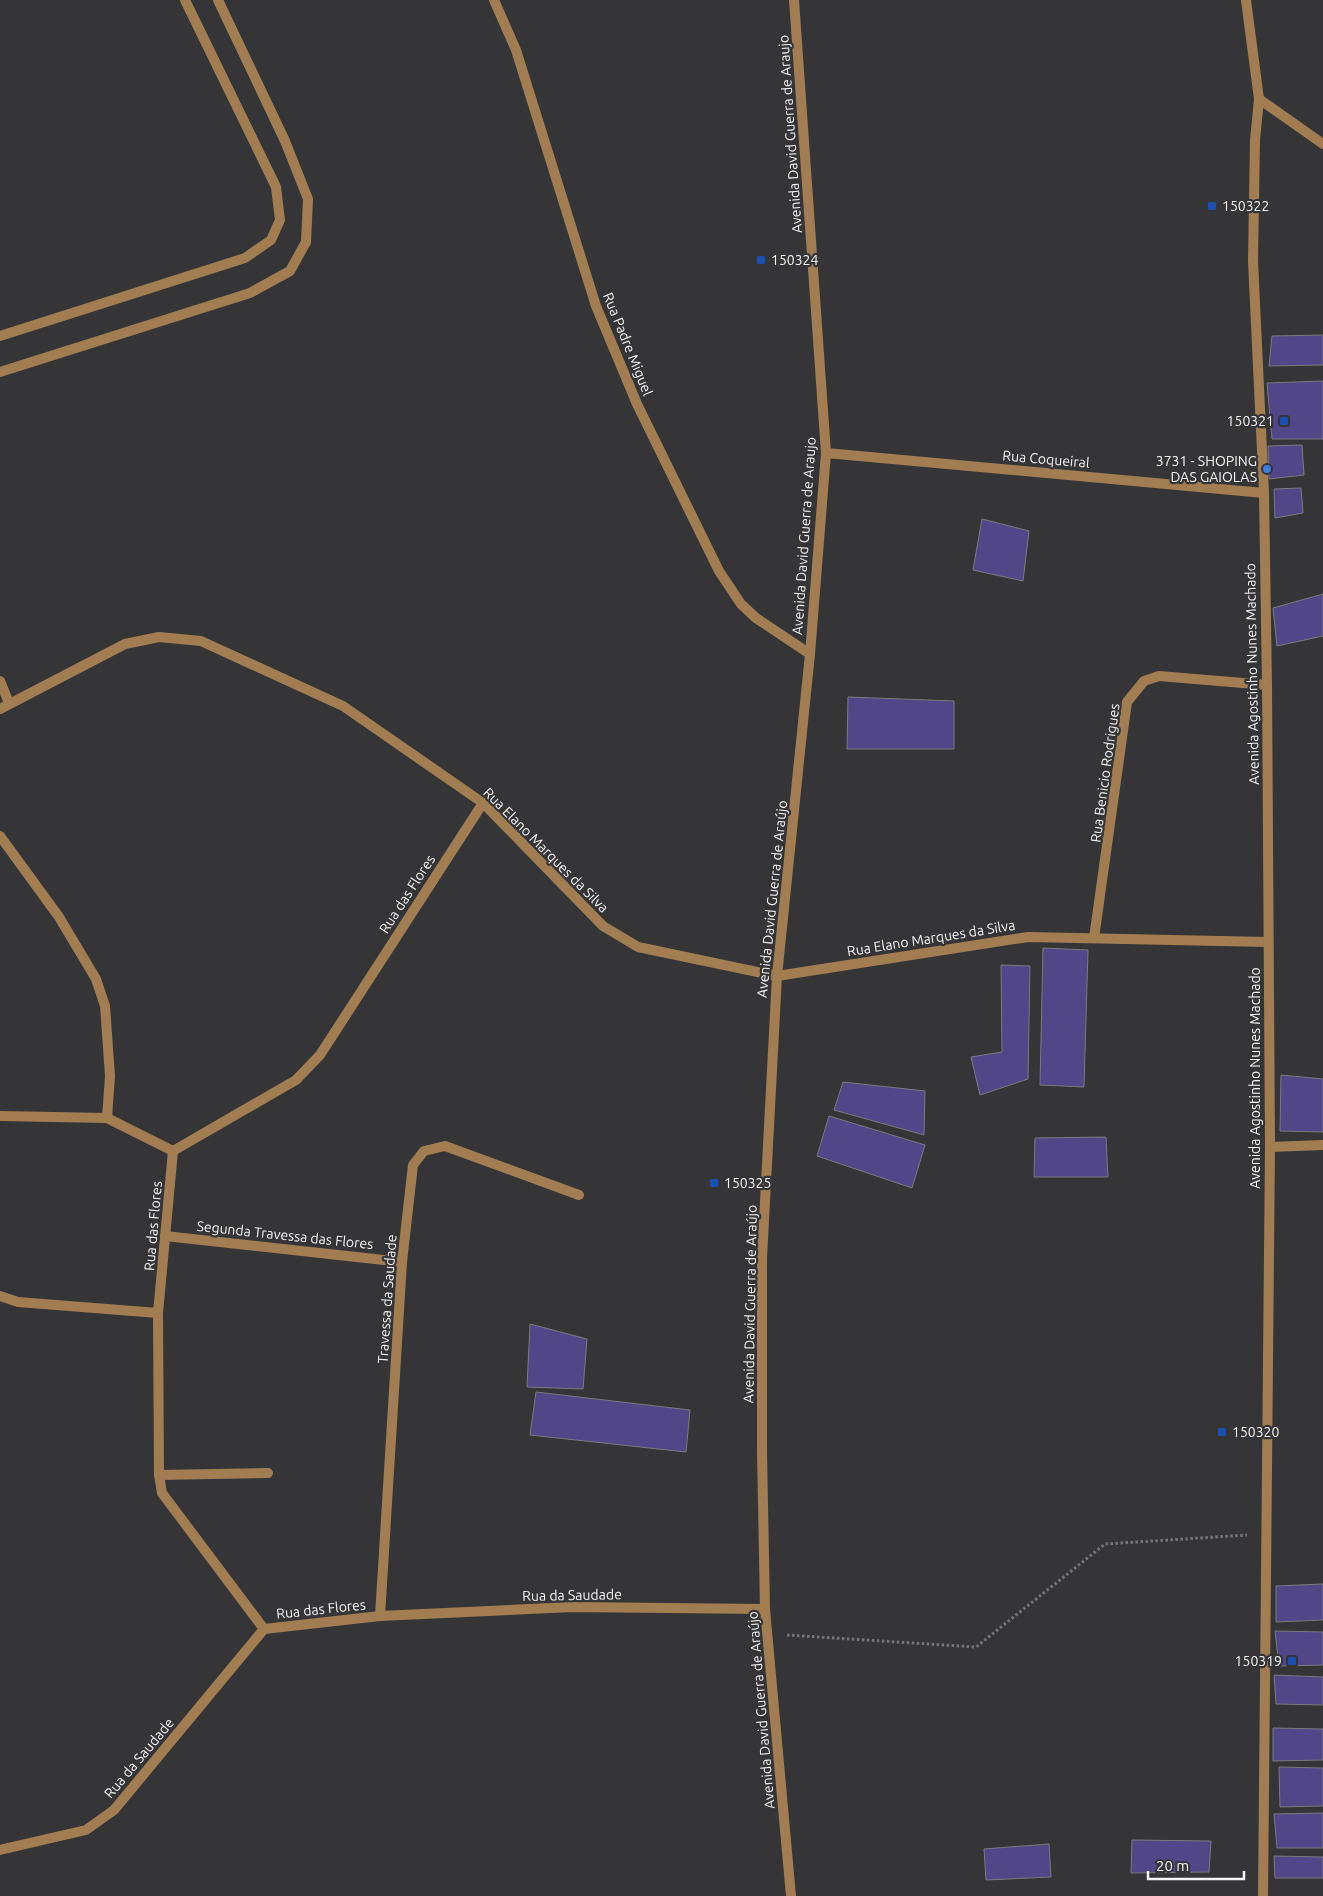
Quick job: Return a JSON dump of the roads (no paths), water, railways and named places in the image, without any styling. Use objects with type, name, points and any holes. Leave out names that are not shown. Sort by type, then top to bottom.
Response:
[{"type":"street","points":[[0,336],[245,258],[271,240],[280,220],[276,186],[185,0]]},
{"type":"street","points":[[0,372],[250,293],[290,270],[306,242],[308,199],[285,141],[218,0]]},
{"type":"street","name":"Rua Padre Miguel","points":[[494,0],[516,50],[596,306],[637,404],[719,571],[741,604],[756,618],[810,654]]},
{"type":"street","name":"Avenida David Guerra de Araujo","points":[[794,0],[826,453],[810,654]]},
{"type":"street","name":"Avenida Agostinho Nunes Machado","points":[[1246,0],[1259,99],[1255,140],[1253,261],[1264,493],[1267,685],[1270,1147],[1263,1896]]},
{"type":"street","points":[[1259,99],[1323,144]]},
{"type":"street","name":"Rua Coqueiral","points":[[826,453],[1264,493]]},
{"type":"street","name":"Rua Elano Marques da Silva","points":[[0,708],[125,644],[159,637],[201,640],[343,706],[482,803],[603,926],[638,947],[777,976],[1028,937],[1268,942]]},
{"type":"street","name":"Avenida David Guerra de Araújo","points":[[791,1896],[766,1634],[762,1451],[762,1258],[777,976],[810,654]]},
{"type":"street","name":"Rua Benicio Rodrigues","points":[[1094,938],[1127,702],[1144,681],[1159,676],[1267,685]]},
{"type":"street","points":[[0,681],[9,703]]},
{"type":"street","name":"Rua das Flores","points":[[380,1616],[264,1629],[162,1493],[159,1475],[158,1313],[173,1151],[296,1080],[320,1055],[482,803]]},
{"type":"street","points":[[0,836],[59,917],[96,978],[105,1006],[110,1076],[107,1118]]},
{"type":"street","points":[[0,1116],[107,1118],[173,1151]]},
{"type":"street","name":"Travessa da Saudade","points":[[380,1616],[402,1262],[413,1165],[424,1151],[445,1146],[579,1195]]},
{"type":"street","points":[[1270,1147],[1323,1146]]},
{"type":"street","name":"Segunda Travessa das Flores","points":[[166,1236],[402,1262]]},
{"type":"street","points":[[0,1296],[18,1302],[158,1313]]},
{"type":"street","points":[[159,1475],[268,1473]]},
{"type":"street","name":"Rua da Saudade","points":[[380,1616],[572,1607],[765,1609]]},
{"type":"street","name":"Rua da Saudade","points":[[0,1850],[86,1830],[114,1810],[264,1629]]},
{"type":"place","name":"150322","points":[[1212,206]]},
{"type":"place","name":"150324","points":[[761,260]]},
{"type":"place","name":"150321","points":[[1284,421]]},
{"type":"place","name":"3731 - SHOPING DAS GAIOLAS","points":[[1267,469]]},
{"type":"place","name":"150325","points":[[714,1183]]},
{"type":"place","name":"150320","points":[[1222,1432]]},
{"type":"place","name":"150319","points":[[1292,1661]]}]
